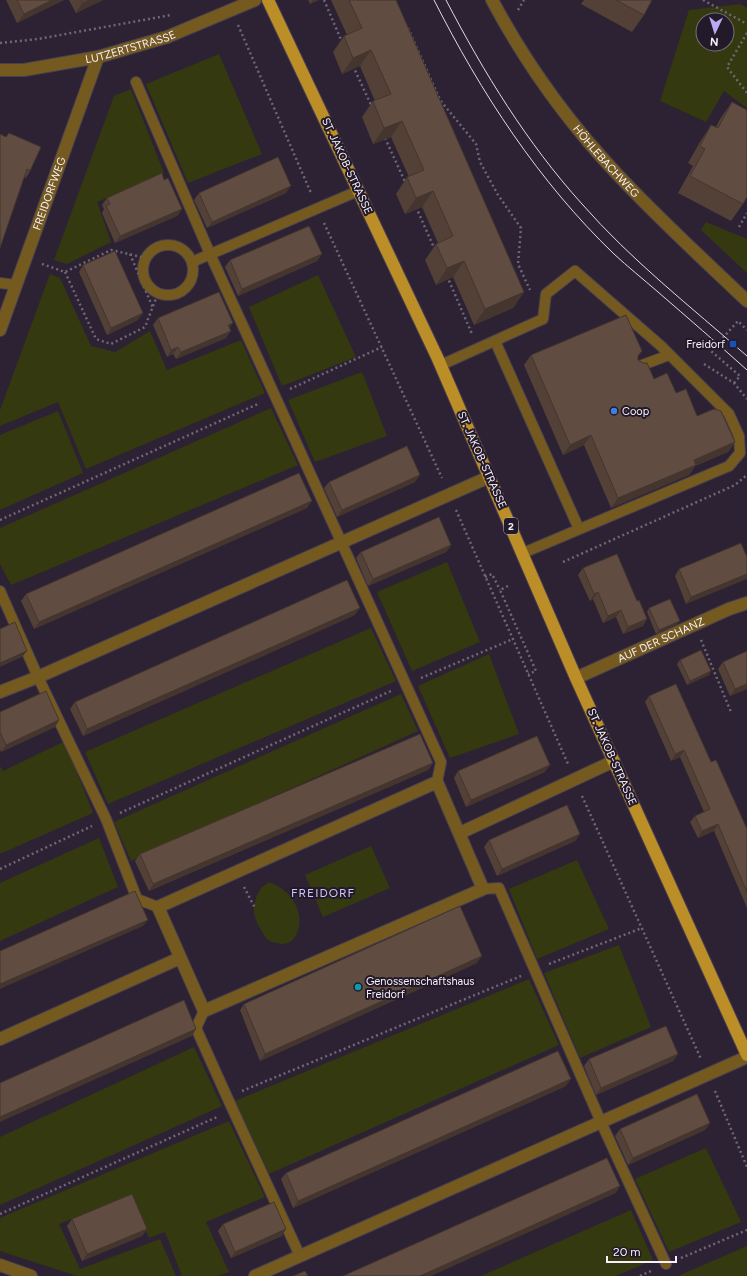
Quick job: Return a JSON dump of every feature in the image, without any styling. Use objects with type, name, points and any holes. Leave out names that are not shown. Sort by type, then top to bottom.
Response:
[{"type":"main road","name":"ST. JAKOB-STRASSE","points":[[268,0],[441,365],[576,678],[747,1056]]},
{"type":"street","name":"LUTZERTSTRASSE","points":[[0,70],[24,70],[98,57],[168,37],[255,0]]},
{"type":"street","name":"HÖHLEBACHWEG","points":[[492,0],[504,22],[538,74],[574,124],[617,174],[747,301]]},
{"type":"street","name":"FREIDORFWEG","points":[[0,330],[98,57]]},
{"type":"street","points":[[0,692],[38,677],[489,477]]},
{"type":"street","name":"AUF DER SCHANZ","points":[[576,678],[729,609],[747,603]]},
{"type":"street","points":[[460,833],[614,761]]},
{"type":"street","points":[[437,782],[483,889],[204,1011],[158,907],[437,782]]},
{"type":"street","points":[[0,1039],[180,958]]},
{"type":"street","points":[[255,1276],[747,1056]]},
{"type":"street","points":[[0,1265],[31,1276]]},
{"type":"lane","points":[[136,82],[210,254],[441,762],[437,782]]},
{"type":"lane","points":[[192,262],[358,191]]},
{"type":"lane","points":[[159,246],[176,246],[183,250],[192,262],[193,272],[191,280],[180,292],[172,295],[158,294],[149,288],[144,280],[142,272],[143,264],[146,258],[152,250],[159,246]]},
{"type":"lane","points":[[441,365],[543,319],[546,294],[575,271],[669,355],[729,414],[740,436],[740,453],[729,466],[523,553]]},
{"type":"lane","points":[[0,283],[16,285]]},
{"type":"lane","points":[[495,341],[579,529]]},
{"type":"lane","points":[[638,367],[669,355]]},
{"type":"lane","points":[[0,591],[38,677],[106,819],[137,899],[158,907]]},
{"type":"lane","points":[[483,889],[499,888],[601,1122],[666,1264]]},
{"type":"lane","points":[[204,1011],[196,1028],[232,1110],[300,1256]]},
{"type":"path","points":[[324,0],[343,44]]},
{"type":"path","points":[[703,0],[747,24]]},
{"type":"path","points":[[232,10],[317,208],[449,495],[574,779],[708,1074],[747,1167]]},
{"type":"path","points":[[0,43],[38,39],[163,15],[178,14]]},
{"type":"path","points":[[405,21],[440,100],[476,144],[480,162],[498,195],[521,228],[518,264],[531,292]]},
{"type":"path","points":[[747,33],[727,67],[747,93]]},
{"type":"path","points":[[353,65],[372,109]]},
{"type":"path","points":[[385,138],[408,188]]},
{"type":"path","points":[[414,203],[437,254]]},
{"type":"path","points":[[739,227],[747,213]]},
{"type":"path","points":[[26,259],[65,272],[111,250],[146,258]]},
{"type":"path","points":[[130,254],[153,308]]},
{"type":"path","points":[[65,272],[96,339],[111,344],[145,327],[158,294]]},
{"type":"path","points":[[446,275],[478,348]]},
{"type":"path","points":[[734,383],[740,376],[711,351],[738,321],[747,330]]},
{"type":"path","points":[[0,520],[382,347]]},
{"type":"path","points":[[563,562],[735,485],[747,476]]},
{"type":"path","points":[[485,577],[492,574],[536,670],[528,674]]},
{"type":"path","points":[[500,590],[508,586]]},
{"type":"path","points":[[692,626],[731,712]]},
{"type":"path","points":[[0,869],[106,819],[406,685],[513,639]]},
{"type":"path","points":[[237,872],[255,908]]},
{"type":"path","points":[[227,1097],[535,970],[642,928]]},
{"type":"path","points":[[0,1214],[232,1110]]},
{"type":"path","points":[[640,1276],[747,1230]]},
{"type":"green space","points":[[741,4],[747,8],[747,108],[724,91],[706,122],[660,101],[689,10]]},
{"type":"green space","points":[[219,54],[262,154],[188,183],[146,84]]},
{"type":"green space","points":[[131,89],[164,173],[97,202],[111,242],[67,264],[54,260],[114,96]]},
{"type":"green space","points":[[706,222],[747,239],[747,273],[701,230]]},
{"type":"green space","points":[[50,274],[60,278],[91,346],[115,352],[150,331],[167,370],[241,340],[265,393],[86,469],[58,402],[0,426],[0,410]]},
{"type":"green space","points":[[318,275],[356,357],[282,386],[249,307]]},
{"type":"green space","points":[[362,372],[387,436],[315,462],[288,400]]},
{"type":"green space","points":[[271,408],[298,465],[11,585],[0,564],[0,528]]},
{"type":"green space","points":[[58,411],[83,473],[0,510],[0,435]]},
{"type":"green space","points":[[447,562],[480,642],[412,671],[377,592]]},
{"type":"green space","points":[[371,628],[396,681],[108,804],[85,752]]},
{"type":"green space","points":[[489,654],[519,734],[450,758],[418,686]]},
{"type":"green space","points":[[401,694],[418,731],[131,861],[114,822]]},
{"type":"green space","points":[[65,741],[93,813],[0,854],[0,766],[3,771]]},
{"type":"green space","points":[[99,838],[118,887],[0,941],[0,883]]},
{"type":"green space","points":[[371,846],[390,888],[323,917],[305,875]]},
{"type":"green space","points":[[577,860],[609,929],[537,959],[509,889]]},
{"type":"green space","points":[[269,882],[279,887],[291,897],[298,911],[298,929],[296,935],[289,943],[283,944],[271,942],[265,937],[255,918],[254,910],[257,896],[260,889]]},
{"type":"green space","points":[[619,945],[651,1027],[580,1058],[544,973]]},
{"type":"green space","points":[[529,979],[559,1045],[269,1174],[235,1101]]},
{"type":"green space","points":[[194,1047],[222,1106],[0,1205],[0,1137]]},
{"type":"green space","points":[[229,1121],[265,1197],[206,1222],[229,1272],[218,1276],[182,1276],[165,1232],[149,1238],[130,1195],[59,1224],[80,1269],[160,1239],[176,1276],[77,1276],[0,1251],[0,1218]]},
{"type":"green space","points":[[706,1148],[741,1222],[669,1252],[635,1179]]},
{"type":"green space","points":[[631,1210],[653,1260],[616,1276],[481,1276]]},
{"type":"green space","points":[[747,1246],[747,1276],[678,1276]]},
{"type":"building","points":[[17,0],[52,0],[24,14]]},
{"type":"building","points":[[81,0],[90,0],[82,3]]},
{"type":"building","points":[[349,0],[396,0],[524,292],[485,309],[464,261],[447,268],[436,244],[453,236],[433,191],[416,198],[407,177],[424,170],[402,121],[384,128],[373,101],[391,94],[371,50],[353,58],[344,36],[362,28]]},
{"type":"building","points":[[616,0],[652,0],[644,15]]},
{"type":"building","points":[[732,102],[747,110],[747,197],[743,204],[690,176],[705,149],[700,146],[711,125],[718,128]]},
{"type":"building","points":[[9,133],[41,147],[30,171],[27,169],[0,248],[0,134],[6,137]]},
{"type":"building","points":[[278,157],[291,186],[212,222],[199,193]]},
{"type":"building","points":[[162,173],[164,180],[168,178],[182,209],[120,236],[106,206],[110,204],[107,198]]},
{"type":"building","points":[[309,226],[322,254],[242,289],[230,260]]},
{"type":"building","points":[[115,251],[143,313],[111,328],[83,265]]},
{"type":"building","points":[[219,292],[233,323],[228,325],[231,331],[181,352],[178,347],[171,350],[158,318]]},
{"type":"building","name":"Coop","points":[[626,315],[642,351],[638,356],[638,360],[643,363],[647,363],[654,379],[667,373],[676,393],[686,389],[697,416],[714,409],[721,411],[735,442],[694,460],[696,465],[618,498],[591,435],[570,445],[531,355]]},
{"type":"building","points":[[407,446],[420,475],[342,510],[329,482]]},
{"type":"building","points":[[299,473],[312,501],[39,622],[26,594]]},
{"type":"building","points":[[439,517],[451,545],[373,579],[361,552]]},
{"type":"building","points":[[741,543],[747,555],[747,574],[691,597],[679,569]]},
{"type":"building","points":[[617,554],[637,601],[639,600],[647,619],[628,627],[621,610],[608,616],[598,592],[594,594],[583,568]]},
{"type":"building","points":[[347,580],[360,608],[87,729],[75,702]]},
{"type":"building","points":[[670,599],[680,621],[659,630],[649,608]]},
{"type":"building","points":[[15,622],[27,651],[0,663],[0,629]]},
{"type":"building","points":[[701,650],[711,671],[690,681],[680,660]]},
{"type":"building","points":[[747,651],[747,684],[735,689],[723,662]]},
{"type":"building","points":[[676,684],[711,762],[716,760],[747,829],[747,892],[718,824],[702,831],[695,816],[710,809],[684,750],[675,754],[649,696]]},
{"type":"building","points":[[46,691],[59,720],[6,745],[0,732],[0,712]]},
{"type":"building","points":[[420,734],[433,763],[153,884],[140,854]]},
{"type":"building","points":[[537,736],[550,765],[471,800],[458,771]]},
{"type":"building","points":[[567,805],[580,834],[502,869],[489,840]]},
{"type":"building","points":[[135,891],[148,920],[0,984],[0,951]]},
{"type":"building","name":"Genossenschaftshaus Freidorf","points":[[460,906],[482,956],[265,1054],[244,1004]]},
{"type":"building","points":[[184,1000],[196,1029],[0,1117],[0,1083]]},
{"type":"building","points":[[666,1026],[678,1054],[601,1088],[589,1059]]},
{"type":"building","points":[[558,1051],[571,1079],[298,1201],[286,1173]]},
{"type":"building","points":[[697,1094],[710,1123],[633,1158],[620,1129]]},
{"type":"building","points":[[607,1158],[620,1186],[420,1276],[343,1276]]},
{"type":"building","points":[[132,1194],[147,1229],[87,1254],[72,1219]]},
{"type":"building","points":[[274,1202],[286,1229],[235,1252],[223,1224]]},
{"type":"building","points":[[305,1271],[308,1276],[293,1276]]},
{"type":"tram line","points":[[434,0],[471,69],[492,102],[536,167],[561,197],[614,254],[747,370]]},
{"type":"tram line","points":[[446,0],[491,81],[525,132],[562,181],[601,225],[641,264],[747,356]]},
{"type":"place","name":"Freidorf","points":[[733,344]]},
{"type":"place","name":"Coop","points":[[614,411]]},
{"type":"place","name":"Genossenschaftshaus Freidorf","points":[[358,987]]},
{"type":"district","name":"FREIDORF","points":[[323,893]]}]
